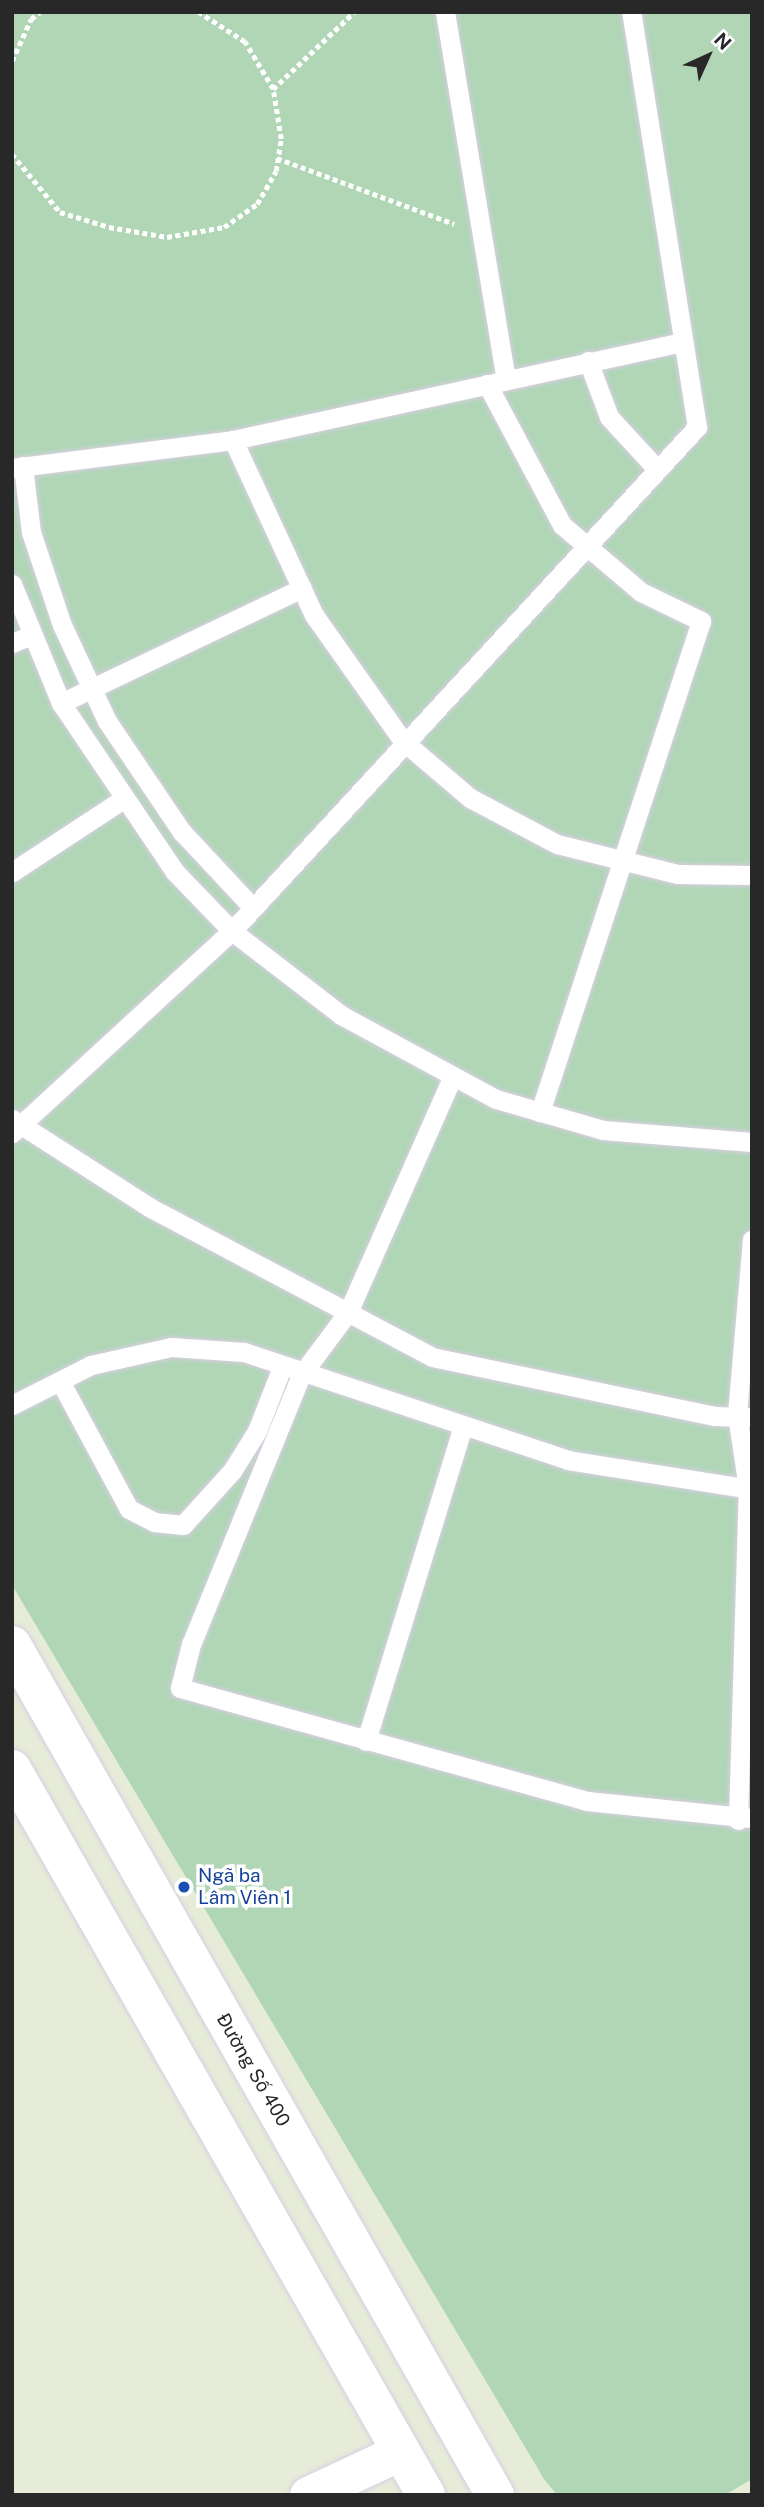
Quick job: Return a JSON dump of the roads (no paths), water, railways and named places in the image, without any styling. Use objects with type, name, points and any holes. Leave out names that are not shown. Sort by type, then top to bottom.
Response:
[{"type":"street","name":"Đường Số 400","points":[[12,1645],[495,2495]]},
{"type":"street","points":[[12,1769],[426,2495]]},
{"type":"street","points":[[308,2495],[400,2452],[453,2422]]},
{"type":"lane","points":[[445,12],[482,234],[497,382],[562,525],[641,592],[701,621],[540,1112]]},
{"type":"lane","points":[[631,12],[697,427],[403,741],[232,931],[14,1127],[149,1208],[432,1357],[715,1416],[744,1416]]},
{"type":"lane","points":[[253,908],[182,832],[92,689],[62,625],[32,532],[18,467],[233,440],[683,342]]},
{"type":"lane","points":[[588,361],[609,417],[656,468]]},
{"type":"lane","points":[[233,440],[302,588],[403,741],[470,798],[557,844],[623,864],[677,874],[752,875]]},
{"type":"lane","points":[[12,584],[61,703],[123,799],[175,872],[232,931],[341,1015],[451,1080],[540,1112],[603,1130],[752,1142]]},
{"type":"lane","points":[[61,703],[302,588]]},
{"type":"lane","points":[[12,643],[32,635]]},
{"type":"lane","points":[[12,872],[123,799]]},
{"type":"lane","points":[[451,1080],[348,1312],[301,1375],[191,1644],[180,1688],[587,1801],[745,1819],[750,1489],[744,1416],[752,1240]]},
{"type":"lane","points":[[12,1405],[91,1365],[172,1347],[244,1352],[301,1375],[568,1460],[750,1489]]},
{"type":"lane","points":[[60,1381],[129,1510],[154,1522],[183,1525],[232,1471],[257,1431],[282,1367]]},
{"type":"lane","points":[[366,1741],[463,1426]]},
{"type":"place","name":"Ngã ba Lâm Viên 1","points":[[184,1887]]}]
